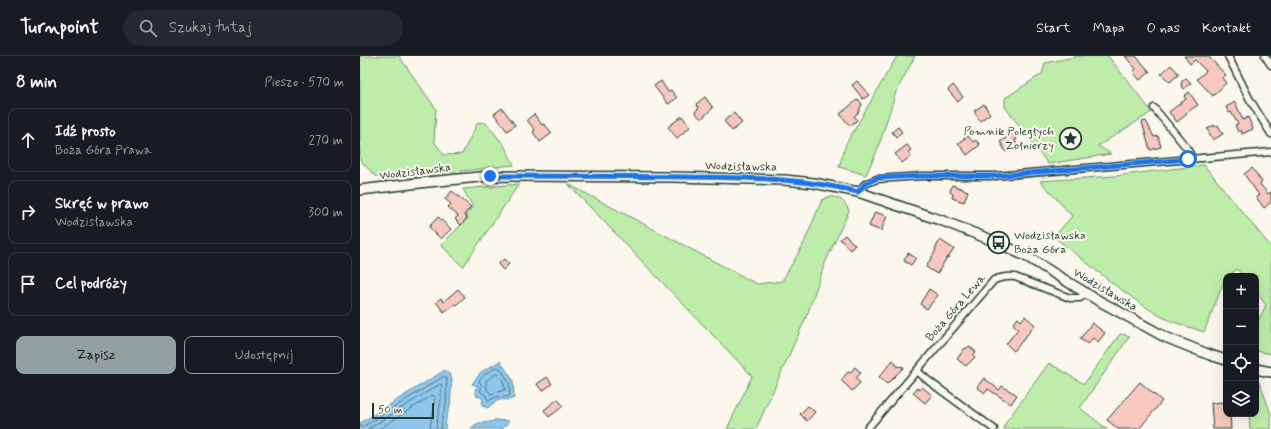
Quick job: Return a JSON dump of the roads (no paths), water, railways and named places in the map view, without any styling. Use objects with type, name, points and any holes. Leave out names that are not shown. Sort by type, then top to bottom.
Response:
[{"type":"main road","name":"Wodzisławska","points":[[360,190],[471,177],[533,176],[784,180],[814,183],[858,192],[999,242],[1165,337],[1223,359]]},
{"type":"main road","points":[[1259,370],[1271,372]]},
{"type":"street","points":[[1228,56],[1249,98],[1271,134]]},
{"type":"street","points":[[1265,56],[1271,65]]},
{"type":"street","points":[[1154,108],[1186,147],[1192,159]]},
{"type":"street","points":[[858,192],[865,184],[877,178],[923,176],[995,176],[1271,152]]},
{"type":"street","name":"Boża Góra Lewa","points":[[867,429],[994,280],[1001,277],[1015,277],[1070,298],[1080,298],[1086,293]]},
{"type":"street","points":[[917,371],[994,429]]},
{"type":"water","points":[[500,361],[513,380],[514,398],[498,401],[493,403],[488,408],[482,406],[483,399],[479,396],[477,397],[475,390],[478,386],[472,384],[481,372]]},
{"type":"water","points":[[445,370],[452,379],[450,406],[446,418],[445,429],[360,429],[360,423]]},
{"type":"water","points":[[495,420],[509,421],[503,428],[504,429],[471,429],[476,424]]},
{"type":"place","name":"Pomnik Poległych Żołnierzy","points":[[1070,139]]},
{"type":"place","name":"Wodzisławska Boża Góra","points":[[999,243]]}]
